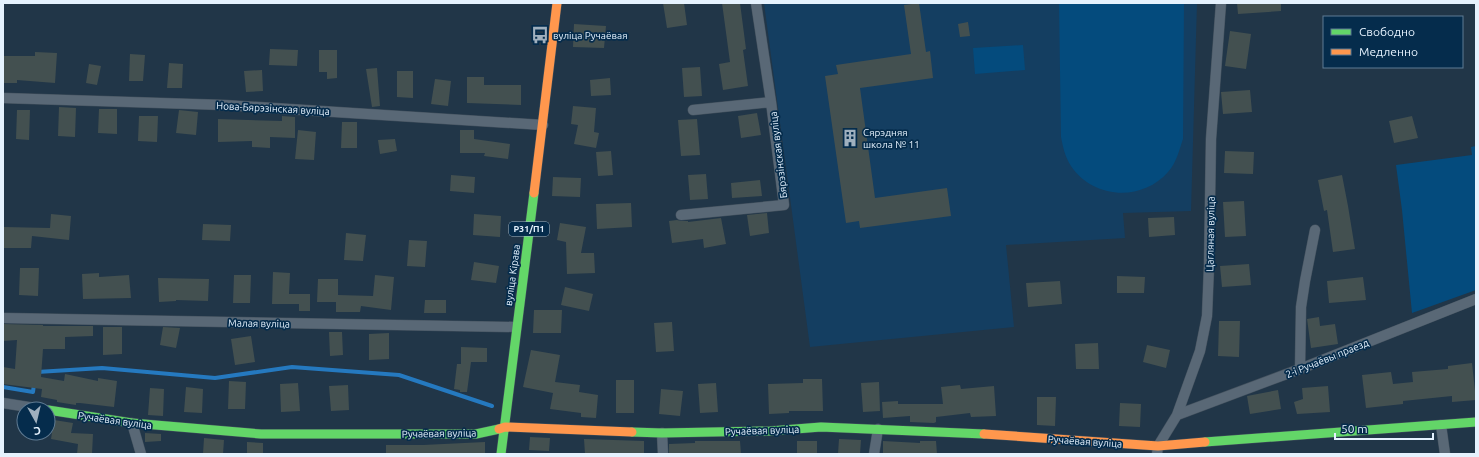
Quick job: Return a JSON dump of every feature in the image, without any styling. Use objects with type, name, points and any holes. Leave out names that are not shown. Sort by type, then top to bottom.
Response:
[{"type":"street","name":"вуліца Кірава","points":[[501,454],[557,3]]},
{"type":"street","name":"Бярэзінская вуліца","points":[[681,215],[784,205],[771,102],[756,3]]},
{"type":"street","name":"Цагляная вуліца","points":[[1157,450],[1177,415],[1200,351],[1207,316],[1211,139],[1221,3]]},
{"type":"street","name":"Нова-Бярэзінская вуліца","points":[[3,98],[224,105],[543,125]]},
{"type":"street","points":[[692,110],[771,102]]},
{"type":"street","points":[[1300,369],[1301,307],[1316,230]]},
{"type":"street","name":"2-і Ручаёвы праезд","points":[[1177,415],[1300,369],[1476,299]]},
{"type":"street","name":"Малая вуліца","points":[[3,318],[516,327]]},
{"type":"street","points":[[3,403],[16,405]]},
{"type":"street","name":"Ручаёвая вуліца","points":[[56,411],[132,423],[261,434],[476,434],[505,426],[662,433],[770,431],[822,427],[1018,436],[1157,450],[1476,422]]},
{"type":"street","points":[[132,423],[142,454]]},
{"type":"street","points":[[1441,424],[1445,454]]},
{"type":"street","points":[[874,454],[878,429]]},
{"type":"street","points":[[662,433],[663,454]]},
{"type":"shaded area","points":[[764,3],[1197,3],[1191,211],[1123,213],[1125,238],[1006,245],[1014,327],[810,347]]},
{"type":"shaded area","points":[[1059,3],[1184,3],[1183,139],[1174,164],[1157,182],[1132,192],[1118,193],[1105,190],[1092,185],[1080,177],[1067,159],[1061,137]]},
{"type":"shaded area","points":[[1023,45],[1025,70],[975,74],[973,48]]},
{"type":"shaded area","points":[[1476,146],[1476,290],[1412,313],[1396,165],[1472,155],[1471,147]]},
{"type":"building","points":[[663,3],[684,3],[687,25],[667,28]]},
{"type":"building","points":[[722,3],[740,3],[746,49],[743,50],[748,86],[723,90],[719,64],[730,62]]},
{"type":"building","name":"Сярэдняя школа № 11","points":[[919,3],[926,52],[930,51],[933,78],[860,88],[875,198],[947,188],[951,216],[860,228],[859,221],[846,223],[825,76],[838,74],[836,65],[911,54],[904,5]]},
{"type":"building","points":[[1237,3],[1281,3],[1281,11],[1238,14]]},
{"type":"building","points":[[968,22],[970,36],[960,37],[958,24]]},
{"type":"building","points":[[574,24],[606,26],[604,48],[573,47]]},
{"type":"building","points":[[1230,31],[1251,34],[1246,69],[1225,66]]},
{"type":"building","points":[[270,49],[298,50],[297,66],[269,65]]},
{"type":"building","points":[[319,50],[337,50],[337,78],[327,79],[327,72],[319,72]]},
{"type":"building","points":[[35,52],[57,53],[55,83],[17,80],[17,83],[3,83],[3,56],[35,56]]},
{"type":"building","points":[[130,54],[145,55],[143,81],[129,81]]},
{"type":"building","points":[[169,63],[183,64],[182,88],[167,88]]},
{"type":"building","points":[[89,64],[101,66],[97,85],[86,83]]},
{"type":"building","points":[[700,67],[702,96],[684,97],[682,68]]},
{"type":"building","points":[[377,68],[380,106],[372,107],[366,69]]},
{"type":"building","points":[[262,70],[263,91],[246,92],[244,71]]},
{"type":"building","points":[[397,71],[413,71],[413,98],[397,97]]},
{"type":"building","points":[[467,77],[484,77],[484,85],[521,85],[521,105],[467,103]]},
{"type":"building","points":[[610,78],[611,95],[591,96],[590,80]]},
{"type":"building","points":[[435,79],[451,81],[448,106],[431,104]]},
{"type":"building","points":[[1250,90],[1252,112],[1223,114],[1221,92]]},
{"type":"building","points":[[573,106],[596,108],[594,132],[599,133],[596,148],[574,144],[578,125],[571,124]]},
{"type":"building","points":[[59,107],[76,108],[75,137],[58,136]]},
{"type":"building","points":[[99,109],[117,109],[117,134],[98,133]]},
{"type":"building","points":[[17,110],[30,110],[29,140],[16,139]]},
{"type":"building","points":[[179,110],[198,112],[196,135],[176,133]]},
{"type":"building","points":[[757,113],[761,135],[741,138],[738,116]]},
{"type":"building","points":[[139,116],[158,116],[157,142],[138,141]]},
{"type":"building","points":[[282,116],[295,117],[295,138],[270,137],[270,148],[252,147],[252,141],[218,142],[218,119],[282,121]]},
{"type":"building","points":[[1412,116],[1418,138],[1394,143],[1389,121]]},
{"type":"building","points":[[697,119],[700,155],[681,156],[678,120]]},
{"type":"building","points":[[342,122],[357,122],[357,148],[341,148]]},
{"type":"building","points":[[298,130],[316,132],[314,160],[295,159]]},
{"type":"building","points":[[460,130],[474,130],[474,139],[510,144],[508,159],[484,156],[485,153],[460,153]]},
{"type":"building","points":[[395,139],[397,151],[380,154],[378,140]]},
{"type":"building","points":[[611,151],[613,175],[598,176],[596,152]]},
{"type":"building","points":[[1225,151],[1254,152],[1253,174],[1224,173]]},
{"type":"building","points":[[706,174],[708,199],[690,200],[688,175]]},
{"type":"building","points":[[451,175],[475,177],[474,193],[450,191]]},
{"type":"building","points":[[1342,175],[1355,249],[1333,252],[1327,210],[1324,211],[1318,180]]},
{"type":"building","points":[[553,177],[581,178],[580,197],[552,196]]},
{"type":"building","points":[[760,180],[762,196],[732,198],[731,183]]},
{"type":"building","points":[[1244,201],[1246,236],[1225,237],[1223,202]]},
{"type":"building","points":[[631,203],[632,227],[597,229],[596,204]]},
{"type":"building","points":[[767,213],[769,233],[750,236],[747,215]]},
{"type":"building","points":[[51,214],[71,216],[69,240],[32,236],[31,248],[4,248],[4,227],[50,228]]},
{"type":"building","points":[[474,214],[501,216],[500,237],[473,235]]},
{"type":"building","points":[[1174,217],[1175,235],[1149,237],[1148,218]]},
{"type":"building","points":[[721,218],[726,244],[704,248],[703,239],[672,243],[669,221],[677,220],[688,222]]},
{"type":"building","points":[[560,223],[586,227],[581,253],[594,253],[595,273],[567,274],[566,242],[557,240]]},
{"type":"building","points":[[203,224],[231,225],[230,241],[202,240]]},
{"type":"building","points":[[346,233],[366,235],[363,261],[344,260]]},
{"type":"building","points":[[409,240],[427,241],[425,267],[407,266]]},
{"type":"building","points":[[474,262],[499,266],[496,283],[471,280]]},
{"type":"building","points":[[1249,264],[1251,285],[1222,287],[1220,266]]},
{"type":"building","points":[[20,268],[39,268],[38,296],[19,295]]},
{"type":"building","points":[[273,272],[290,273],[289,294],[310,294],[310,311],[299,311],[299,304],[272,304]]},
{"type":"building","points":[[99,273],[99,277],[129,275],[131,298],[83,299],[82,274]]},
{"type":"building","points":[[234,275],[251,275],[250,303],[233,303]]},
{"type":"building","points":[[375,275],[394,277],[391,310],[361,306],[360,312],[336,312],[336,302],[317,302],[318,279],[338,279],[338,295],[373,296]]},
{"type":"building","points":[[1117,276],[1145,277],[1144,293],[1117,293]]},
{"type":"building","points":[[1363,277],[1366,300],[1329,303],[1327,281]]},
{"type":"building","points":[[158,278],[209,279],[208,301],[176,300],[159,302]]},
{"type":"building","points":[[1060,281],[1062,304],[1028,307],[1026,283]]},
{"type":"building","points":[[565,287],[593,294],[589,311],[561,305]]},
{"type":"building","points":[[425,300],[446,300],[446,313],[424,313]]},
{"type":"building","points":[[534,310],[562,310],[561,333],[533,333]]},
{"type":"building","points":[[1319,317],[1320,326],[1335,324],[1338,344],[1311,348],[1307,319]]},
{"type":"building","points":[[1219,321],[1240,321],[1239,357],[1218,356]]},
{"type":"building","points":[[672,322],[674,351],[656,352],[654,323]]},
{"type":"building","points":[[3,324],[93,326],[93,336],[65,337],[65,349],[43,349],[41,377],[64,381],[65,374],[98,381],[98,378],[117,381],[114,407],[80,403],[76,403],[76,405],[57,402],[57,400],[41,397],[42,389],[3,384],[3,367],[15,369],[17,340],[3,341]]},
{"type":"building","points":[[103,327],[122,327],[122,354],[103,355]]},
{"type":"building","points":[[163,327],[180,328],[176,348],[160,345]]},
{"type":"building","points":[[329,332],[342,332],[343,355],[330,356]]},
{"type":"building","points":[[389,333],[389,359],[369,360],[369,334]]},
{"type":"building","points":[[251,336],[255,362],[235,365],[231,339]]},
{"type":"building","points":[[1098,343],[1099,369],[1076,369],[1075,344]]},
{"type":"building","points":[[1147,345],[1170,350],[1166,368],[1143,362]]},
{"type":"building","points":[[461,347],[487,348],[487,362],[471,362],[467,392],[460,392],[460,390],[454,389],[457,364],[461,364]]},
{"type":"building","points":[[531,350],[560,355],[555,382],[580,385],[579,392],[598,395],[596,418],[581,417],[581,413],[550,409],[553,393],[523,387]]},
{"type":"building","points":[[1472,363],[1476,400],[1452,402],[1452,396],[1403,401],[1403,404],[1366,408],[1362,375],[1391,372],[1393,384],[1413,382],[1412,372],[1448,369],[1448,366]]},
{"type":"building","points":[[803,379],[822,379],[823,411],[789,411],[789,413],[769,414],[768,384],[803,383]]},
{"type":"building","points":[[616,380],[634,380],[634,413],[616,413]]},
{"type":"building","points":[[229,381],[246,382],[245,409],[228,409]]},
{"type":"building","points":[[879,382],[880,411],[863,412],[861,383]]},
{"type":"building","points":[[298,383],[300,411],[281,412],[280,384]]},
{"type":"building","points":[[716,383],[718,412],[700,413],[698,384]]},
{"type":"building","points":[[348,385],[349,410],[331,411],[329,386]]},
{"type":"building","points":[[960,385],[961,389],[994,386],[996,416],[971,417],[970,413],[936,417],[936,422],[934,423],[910,422],[910,416],[883,418],[882,402],[898,401],[898,404],[943,404],[941,387]]},
{"type":"building","points":[[1328,386],[1330,412],[1297,414],[1294,402],[1303,399],[1302,388]]},
{"type":"building","points":[[186,387],[203,389],[202,413],[184,412]]},
{"type":"building","points":[[150,388],[164,389],[163,416],[148,415]]},
{"type":"building","points":[[661,389],[683,391],[680,416],[659,414]]},
{"type":"building","points":[[1278,390],[1281,409],[1250,414],[1247,396]]},
{"type":"building","points":[[1037,397],[1056,397],[1055,426],[1037,425]]},
{"type":"building","points":[[1120,403],[1141,404],[1140,427],[1119,426]]},
{"type":"building","points":[[56,420],[73,423],[71,433],[93,434],[92,454],[77,454],[78,444],[56,440]]},
{"type":"building","points":[[145,433],[161,434],[161,441],[145,442]]},
{"type":"building","points":[[530,437],[550,438],[549,451],[529,450]]},
{"type":"building","points":[[204,438],[224,440],[223,454],[203,454]]},
{"type":"building","points":[[584,439],[644,441],[644,454],[585,454]]},
{"type":"building","points":[[839,439],[861,440],[860,454],[838,454]]},
{"type":"building","points":[[695,441],[740,441],[741,454],[669,454],[669,444],[695,443]]},
{"type":"building","points":[[797,441],[817,441],[817,454],[797,454]]},
{"type":"building","points":[[883,441],[920,443],[920,441],[936,441],[937,454],[883,454]]},
{"type":"building","points":[[247,442],[263,443],[263,454],[247,454]]},
{"type":"building","points":[[485,442],[485,454],[386,454],[386,445]]},
{"type":"waterway","points":[[37,372],[102,368],[215,378],[292,367],[399,375],[492,406]]},
{"type":"waterway","points":[[3,387],[33,392],[34,384]]},
{"type":"traffic: fast","points":[[501,454],[534,193]]},
{"type":"traffic: fast","points":[[56,411],[132,423],[261,434],[476,434],[499,429]]},
{"type":"traffic: fast","points":[[1205,442],[1476,422]]},
{"type":"traffic: fast","points":[[632,432],[662,433],[770,431],[821,427],[984,434]]},
{"type":"traffic: slow","points":[[534,193],[557,3]]},
{"type":"traffic: slow","points":[[499,429],[505,427],[632,432]]},
{"type":"traffic: slow","points":[[984,434],[1158,446],[1205,442]]},
{"type":"place","name":"вуліца Ручаёвая","points":[[540,35]]},
{"type":"place","name":"Сярэдняя школа № 11","points":[[850,138]]}]
